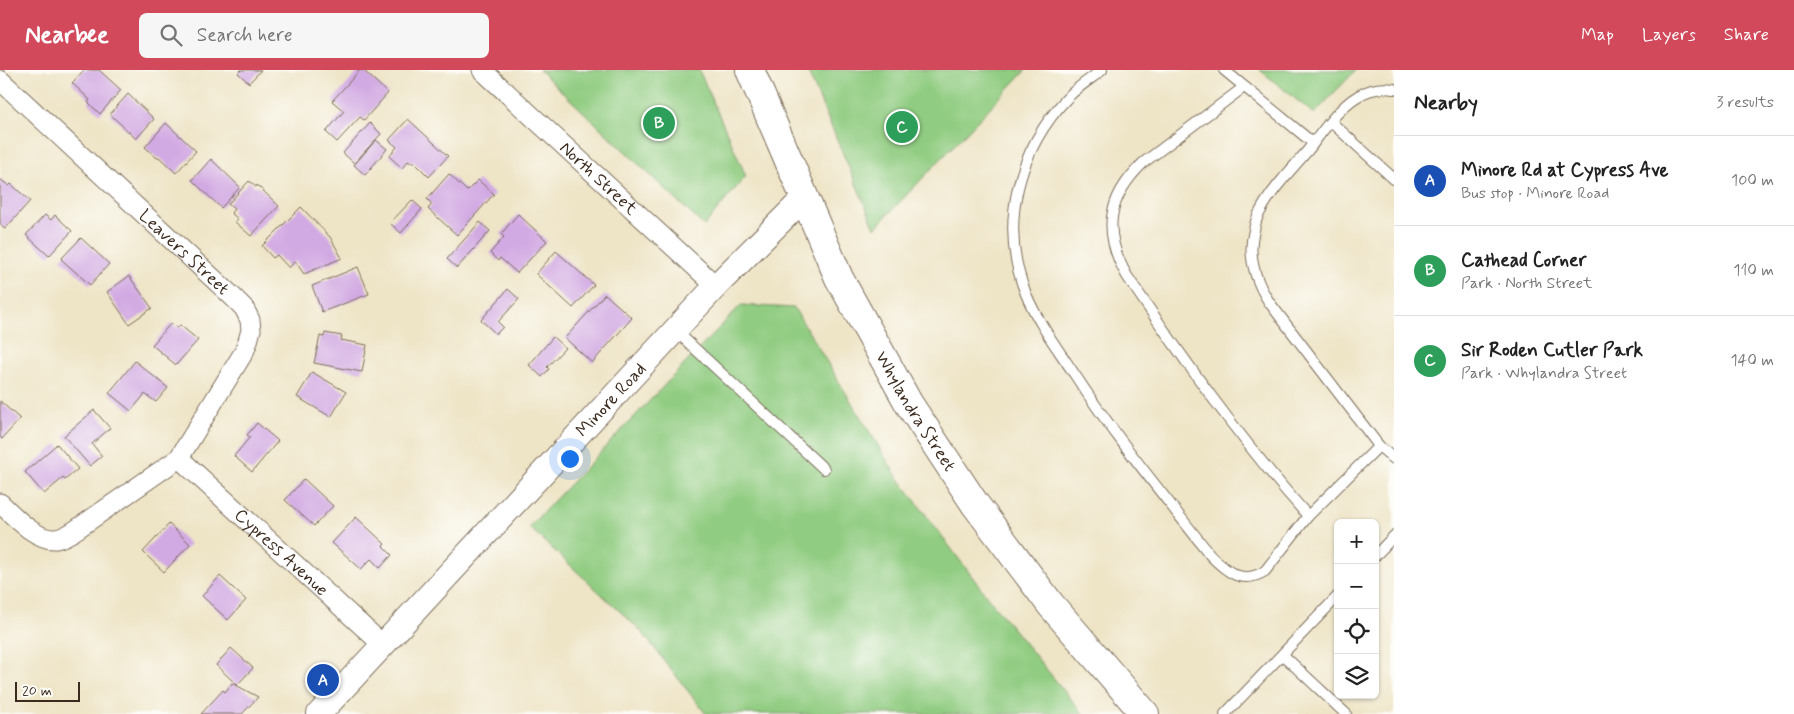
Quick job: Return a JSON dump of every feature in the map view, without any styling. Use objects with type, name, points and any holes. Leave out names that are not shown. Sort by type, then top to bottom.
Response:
[{"type":"highway","name":"Whylandra Street","points":[[750,70],[839,278],[900,387],[975,504],[1051,606],[1145,714]]},
{"type":"street","name":"North Street","points":[[482,70],[716,286]]},
{"type":"street","name":"Leavers Street","points":[[0,80],[233,297],[244,308],[250,320],[251,330],[244,352],[179,458]]},
{"type":"street","name":"Minore Road","points":[[319,714],[716,286],[804,198]]},
{"type":"street","points":[[0,503],[32,531],[55,539],[67,536],[179,458]]},
{"type":"street","name":"Cypress Avenue","points":[[179,458],[383,645]]},
{"type":"lane","points":[[1102,70],[1071,94],[1052,116],[1037,138],[1024,164],[1017,190],[1014,249],[1019,274],[1037,315],[1103,418],[1211,556],[1220,565],[1238,576],[1247,578],[1255,577],[1265,571],[1308,516],[1379,446]]},
{"type":"lane","points":[[1224,70],[1314,143]]},
{"type":"lane","points":[[1244,87],[1143,163],[1130,176],[1120,190],[1113,209],[1110,226],[1118,261],[1184,361],[1274,478],[1308,516]]},
{"type":"lane","points":[[1394,89],[1386,87],[1371,90],[1357,96],[1331,122],[1273,191],[1260,212],[1253,231],[1252,251],[1253,271],[1260,288],[1269,302],[1379,446],[1394,459]]},
{"type":"lane","points":[[1331,122],[1394,179]]},
{"type":"lane","points":[[675,330],[824,469]]},
{"type":"lane","points":[[1379,552],[1394,536]]},
{"type":"lane","points":[[1225,714],[1334,600]]},
{"type":"lane","points":[[1283,655],[1346,714]]},
{"type":"green space","points":[[539,70],[699,70],[746,176],[704,226]]},
{"type":"green space","points":[[807,70],[1026,70],[875,228]]},
{"type":"green space","points":[[1260,70],[1356,70],[1314,114]]},
{"type":"green space","points":[[741,305],[794,308],[896,475],[989,599],[1083,714],[706,714],[641,631],[529,527]]},
{"type":"building","points":[[84,70],[99,70],[121,90],[100,114],[88,102],[90,100],[72,83]]},
{"type":"building","points":[[241,70],[261,70],[249,83],[238,73]]},
{"type":"building","points":[[360,70],[363,70],[388,93],[364,120],[360,117],[337,142],[326,132],[344,111],[332,101]]},
{"type":"building","points":[[128,94],[154,119],[136,139],[110,114]]},
{"type":"building","points":[[408,119],[448,156],[429,177],[413,161],[411,163],[408,161],[402,168],[389,156],[397,147],[389,140]]},
{"type":"building","points":[[166,123],[196,151],[176,173],[145,147]]},
{"type":"building","points":[[370,123],[381,134],[354,163],[343,153]]},
{"type":"building","points":[[376,140],[387,149],[365,175],[354,165]]},
{"type":"building","points":[[211,159],[240,187],[221,208],[192,180]]},
{"type":"building","points":[[449,174],[467,191],[478,180],[494,194],[457,235],[428,209],[432,204],[427,199]]},
{"type":"building","points":[[0,179],[9,186],[11,184],[30,201],[5,229],[0,225]]},
{"type":"building","points":[[249,181],[256,187],[257,185],[279,206],[251,236],[235,222],[238,219],[231,213],[234,209],[228,204]]},
{"type":"building","points":[[412,200],[422,209],[401,233],[390,223]]},
{"type":"building","points":[[301,207],[330,237],[342,258],[304,274],[295,261],[289,268],[277,255],[273,258],[262,246]]},
{"type":"building","points":[[518,214],[547,241],[517,273],[500,258],[498,261],[490,253],[504,237],[501,234]]},
{"type":"building","points":[[45,215],[51,220],[55,215],[72,231],[49,256],[26,235]]},
{"type":"building","points":[[480,222],[490,231],[457,268],[447,259]]},
{"type":"building","points":[[81,238],[109,264],[90,285],[61,259]]},
{"type":"building","points":[[556,251],[594,285],[573,308],[536,274]]},
{"type":"building","points":[[358,267],[369,294],[322,312],[312,286]]},
{"type":"building","points":[[129,276],[152,308],[129,324],[107,292]]},
{"type":"building","points":[[508,289],[519,299],[498,322],[503,327],[496,334],[481,320]]},
{"type":"building","points":[[605,294],[632,318],[592,363],[565,338]]},
{"type":"building","points":[[171,323],[177,328],[180,325],[198,340],[176,365],[152,345]]},
{"type":"building","points":[[325,333],[342,336],[341,340],[367,345],[362,372],[314,363],[320,336],[324,337]]},
{"type":"building","points":[[553,337],[565,348],[547,367],[549,369],[542,377],[529,365]]},
{"type":"building","points":[[135,361],[168,388],[156,402],[145,394],[131,411],[109,393]]},
{"type":"building","points":[[312,372],[346,392],[331,417],[297,397]]},
{"type":"building","points":[[0,401],[20,419],[2,439],[0,437]]},
{"type":"building","points":[[94,410],[110,428],[92,444],[102,456],[90,466],[64,436]]},
{"type":"building","points":[[257,423],[278,441],[252,472],[234,456],[250,437],[247,435]]},
{"type":"building","points":[[57,444],[78,469],[65,480],[63,478],[44,494],[25,472]]},
{"type":"building","points":[[304,479],[333,506],[314,526],[285,500]]},
{"type":"building","points":[[356,517],[385,544],[383,546],[392,555],[380,568],[371,559],[361,569],[332,543]]},
{"type":"building","points":[[169,524],[190,544],[164,572],[143,552]]},
{"type":"building","points":[[220,576],[246,600],[228,620],[202,596]]},
{"type":"building","points":[[231,648],[253,668],[237,685],[216,665]]},
{"type":"building","points":[[232,683],[258,697],[242,714],[201,714],[223,690],[225,692]]},
{"type":"place","name":"Cathead Corner","points":[[659,123]]},
{"type":"place","name":"Sir Roden Cutler Park","points":[[902,127]]},
{"type":"place","name":"Minore Rd at Cypress Ave","points":[[323,680]]}]
